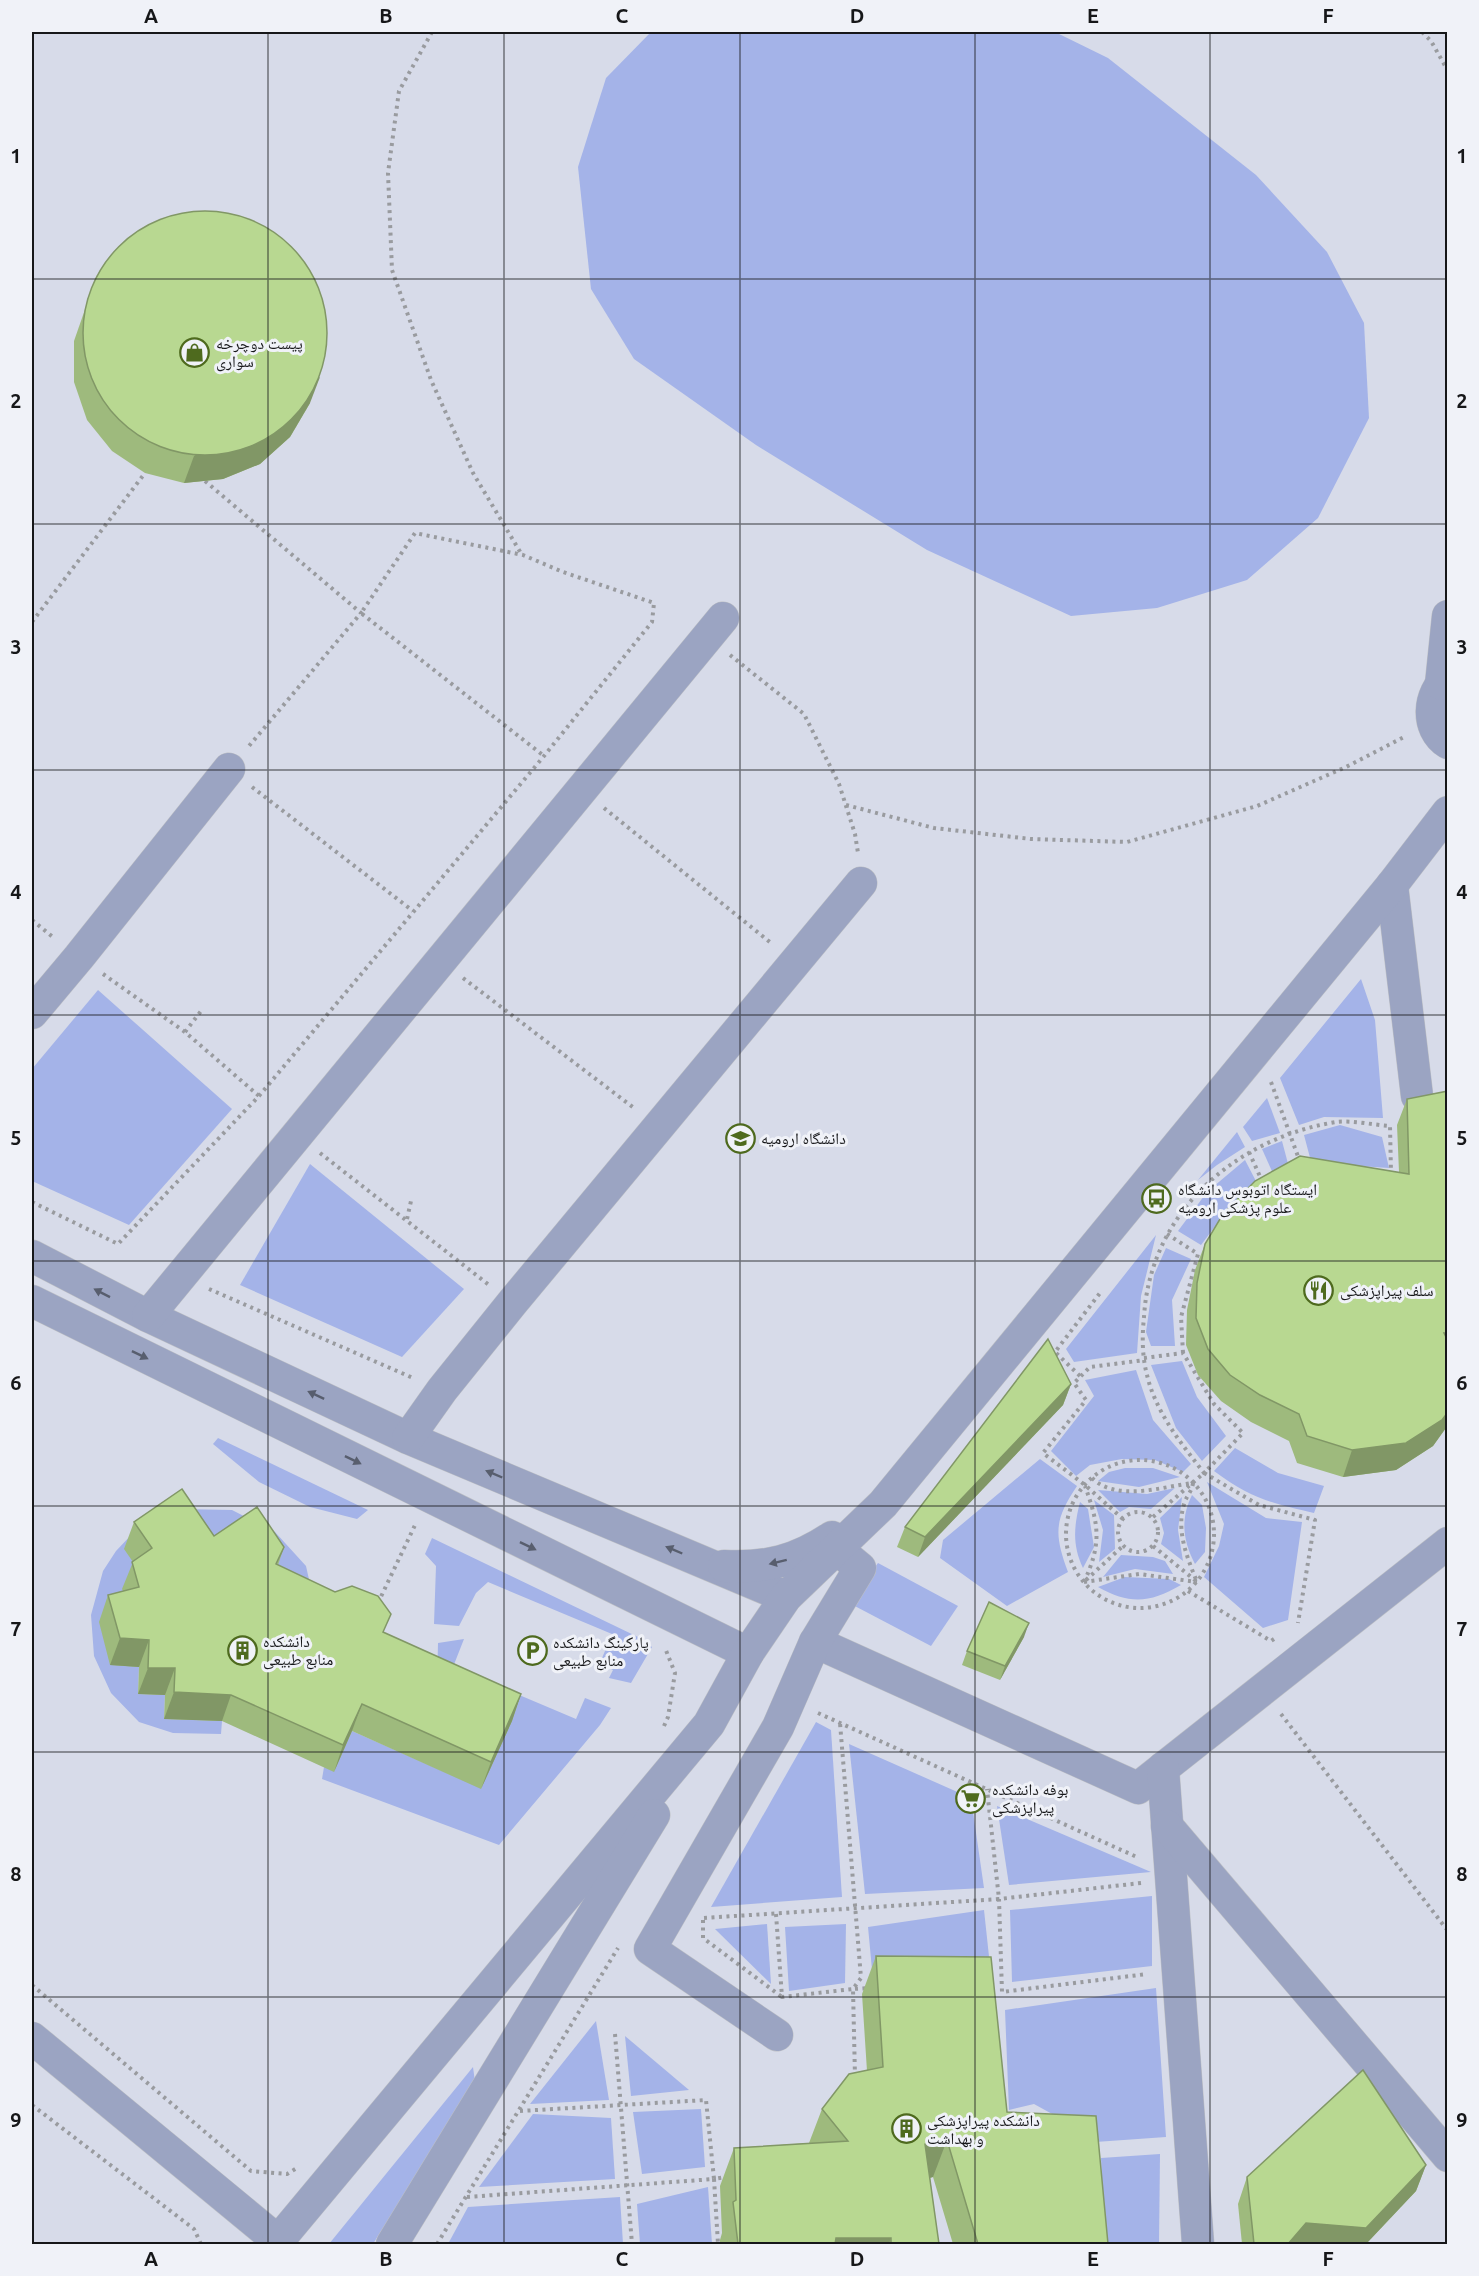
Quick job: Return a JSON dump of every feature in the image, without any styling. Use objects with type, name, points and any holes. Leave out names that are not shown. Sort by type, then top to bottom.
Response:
[{"type":"street","points":[[1440,733],[1432,702],[1444,681],[1448,616]]},
{"type":"street","points":[[148,1316],[723,618]]},
{"type":"street","points":[[32,1012],[229,770]]},
{"type":"street","points":[[392,2244],[709,1724],[748,1653],[786,1597],[883,1504],[1392,885],[1448,812]]},
{"type":"street","points":[[408,1438],[442,1390],[512,1303],[861,883]]},
{"type":"street","points":[[1392,885],[1417,1096]]},
{"type":"street","points":[[32,1256],[148,1316],[408,1438],[786,1597]]},
{"type":"street","points":[[32,1301],[672,1632],[748,1653]]},
{"type":"street","points":[[710,1565],[751,1567],[780,1563],[815,1549],[883,1504]]},
{"type":"street","points":[[815,1642],[1138,1788],[1448,1543]]},
{"type":"street","points":[[777,2035],[650,1949],[778,1727],[815,1642],[860,1568],[837,1549]]},
{"type":"street","points":[[32,2038],[277,2243],[709,1724],[716,1684],[714,1658],[700,1636],[672,1632]]},
{"type":"street","points":[[1163,1768],[1198,2244]]},
{"type":"street","points":[[1167,1826],[1448,2156]]},
{"type":"path","points":[[432,32],[399,91],[388,173],[392,270],[431,380],[469,463],[523,555]]},
{"type":"path","points":[[1422,32],[1431,41],[1448,71]]},
{"type":"path","points":[[32,622],[145,473]]},
{"type":"path","points":[[205,481],[361,613],[544,756]]},
{"type":"path","points":[[32,1202],[118,1244],[259,1096],[544,756],[652,622],[654,603],[563,573],[523,555],[415,533],[361,613],[229,770],[413,910]]},
{"type":"path","points":[[725,651],[804,714],[839,784],[855,834],[861,883]]},
{"type":"path","points":[[846,805],[934,828],[1031,839],[1127,842],[1257,806],[1346,767],[1440,733]]},
{"type":"path","points":[[599,804],[795,962]]},
{"type":"path","points":[[79,957],[185,1032],[259,1096]]},
{"type":"path","points":[[458,974],[658,1127]]},
{"type":"path","points":[[185,1032],[201,1011]]},
{"type":"path","points":[[1270,1078],[1301,1163]]},
{"type":"path","points":[[1298,1624],[1315,1520],[1259,1505],[1204,1473],[1181,1444],[1160,1410],[1147,1376],[1142,1340],[1145,1293],[1174,1221],[1205,1185],[1249,1152],[1290,1133],[1338,1122],[1390,1126],[1391,1184]]},
{"type":"path","points":[[312,1148],[407,1219],[512,1303]]},
{"type":"path","points":[[1249,1152],[1264,1186]]},
{"type":"path","points":[[407,1219],[411,1201]]},
{"type":"path","points":[[1167,1234],[1198,1254]]},
{"type":"path","points":[[1153,1517],[1204,1473],[1243,1433],[1214,1404],[1183,1353],[1180,1317],[1198,1254],[1205,1246]]},
{"type":"path","points":[[201,1285],[442,1390]]},
{"type":"path","points":[[1067,1335],[1055,1352],[1080,1376]]},
{"type":"path","points":[[1123,1519],[1085,1485],[1043,1453],[1086,1400],[1074,1383],[1090,1367],[1183,1353]]},
{"type":"path","points":[[1144,1460],[1171,1467],[1193,1483],[1206,1500],[1213,1521],[1214,1542],[1208,1563],[1197,1582],[1188,1591],[1159,1606],[1142,1609],[1110,1602],[1095,1594],[1083,1582],[1074,1568],[1068,1551],[1066,1534],[1068,1516],[1075,1500],[1092,1478],[1108,1468],[1125,1462],[1144,1460]]},
{"type":"path","points":[[1092,1478],[1100,1486],[1136,1491],[1193,1483]]},
{"type":"path","points":[[1193,1483],[1193,1488],[1185,1502],[1182,1523],[1183,1547],[1197,1582]]},
{"type":"path","points":[[1083,1582],[1094,1561],[1097,1539],[1096,1521],[1085,1485]]},
{"type":"path","points":[[1141,1511],[1153,1517],[1159,1529],[1153,1546],[1141,1552],[1124,1545],[1118,1535],[1123,1519],[1134,1512],[1141,1511]]},
{"type":"path","points":[[373,1612],[418,1519]]},
{"type":"path","points":[[1083,1582],[1124,1545]]},
{"type":"path","points":[[1153,1546],[1197,1582]]},
{"type":"path","points":[[1083,1582],[1139,1574],[1197,1582]]},
{"type":"path","points":[[1188,1591],[1270,1641],[1280,1635]]},
{"type":"path","points":[[660,1734],[668,1717],[675,1673],[667,1650],[672,1632]]},
{"type":"path","points":[[1263,1689],[1448,1931]]},
{"type":"path","points":[[816,1712],[1146,1861]]},
{"type":"path","points":[[840,1723],[861,1978],[853,1989],[855,2082]]},
{"type":"path","points":[[987,1789],[999,1899],[1002,1992],[1157,1973]]},
{"type":"path","points":[[704,1918],[999,1899],[1149,1882]]},
{"type":"path","points":[[704,1910],[704,1938],[782,1997],[876,1988]]},
{"type":"path","points":[[776,1914],[782,1997]]},
{"type":"path","points":[[437,2244],[622,1941]]},
{"type":"path","points":[[990,1982],[1002,1982]]},
{"type":"path","points":[[32,1985],[250,2171]]},
{"type":"path","points":[[615,2034],[632,2244]]},
{"type":"path","points":[[520,2111],[706,2100],[718,2244]]},
{"type":"path","points":[[32,2105],[194,2229],[201,2244]]},
{"type":"path","points":[[466,2197],[736,2176]]},
{"type":"shaded area","name":"دانشگاه ارومیه","points":[[32,32],[1447,32],[1447,2244],[32,2244]]},
{"type":"shaded area","points":[[651,32],[1055,32],[1108,58],[1256,175],[1327,252],[1364,323],[1369,418],[1318,518],[1247,580],[1157,608],[1071,616],[927,550],[756,445],[634,359],[591,289],[578,167],[606,78]]},
{"type":"shaded area","points":[[1361,979],[1375,1020],[1383,1118],[1324,1117],[1299,1125],[1280,1078]]},
{"type":"shaded area","points":[[98,990],[232,1109],[129,1225],[32,1181],[32,1069]]},
{"type":"shaded area","points":[[1267,1098],[1280,1133],[1252,1141],[1243,1127]]},
{"type":"shaded area","points":[[1340,1125],[1382,1137],[1389,1168],[1344,1165],[1313,1169],[1304,1135]]},
{"type":"shaded area","points":[[1237,1132],[1245,1147],[1198,1180]]},
{"type":"shaded area","points":[[1282,1141],[1291,1175],[1275,1178],[1262,1149]]},
{"type":"shaded area","points":[[1245,1160],[1259,1187],[1226,1212],[1201,1245],[1178,1231],[1207,1192]]},
{"type":"shaded area","points":[[310,1164],[464,1289],[402,1357],[240,1285]]},
{"type":"shaded area","points":[[1156,1235],[1141,1296],[1137,1353],[1074,1362],[1066,1349]]},
{"type":"shaded area","points":[[1166,1248],[1191,1259],[1172,1300],[1175,1346],[1151,1346],[1146,1332],[1154,1275]]},
{"type":"shaded area","points":[[1182,1361],[1197,1397],[1226,1436],[1202,1461],[1176,1428],[1151,1365]]},
{"type":"shaded area","points":[[1136,1370],[1153,1420],[1191,1464],[1183,1472],[1155,1460],[1122,1459],[1090,1465],[1076,1476],[1051,1451],[1094,1396],[1085,1380]]},
{"type":"shaded area","points":[[218,1438],[368,1510],[357,1519],[310,1507],[259,1482],[213,1444]]},
{"type":"shaded area","points":[[1235,1448],[1278,1473],[1324,1486],[1314,1513],[1250,1494],[1214,1471]]},
{"type":"shaded area","points":[[1040,1459],[1077,1486],[1060,1518],[1060,1547],[1068,1572],[1007,1606],[940,1558],[943,1540]]},
{"type":"shaded area","points":[[1125,1468],[1153,1468],[1180,1477],[1139,1487],[1098,1481],[1109,1472]]},
{"type":"shaded area","points":[[1207,1482],[1266,1518],[1302,1522],[1288,1620],[1263,1628],[1204,1577],[1219,1546],[1224,1524]]},
{"type":"shaded area","points":[[1175,1488],[1151,1509],[1129,1507],[1120,1512],[1098,1490],[1147,1494]]},
{"type":"shaded area","points":[[1192,1495],[1202,1505],[1206,1528],[1205,1552],[1195,1564],[1184,1530],[1188,1504]]},
{"type":"shaded area","points":[[1182,1497],[1178,1530],[1183,1561],[1161,1544],[1164,1533],[1160,1518]]},
{"type":"shaded area","points":[[1094,1500],[1114,1515],[1115,1549],[1099,1562],[1103,1530]]},
{"type":"shaded area","points":[[1080,1502],[1088,1509],[1094,1547],[1083,1568],[1079,1560],[1075,1535]]},
{"type":"shaded area","points":[[179,1509],[232,1510],[275,1532],[306,1566],[312,1593],[142,1575],[129,1614],[139,1667],[138,1694],[165,1695],[164,1719],[222,1721],[221,1734],[173,1733],[139,1722],[111,1693],[94,1656],[91,1615],[103,1571],[116,1551],[134,1532]]},
{"type":"shaded area","points":[[432,1538],[638,1637],[652,1647],[631,1683],[609,1678],[613,1670],[600,1663],[612,1634],[488,1582],[476,1593],[459,1626],[434,1624],[436,1566],[425,1554]]},
{"type":"shaded area","points":[[1121,1555],[1153,1557],[1165,1561],[1173,1574],[1135,1569],[1103,1577]]},
{"type":"shaded area","points":[[878,1563],[958,1606],[931,1646],[849,1603]]},
{"type":"shaded area","points":[[1125,1577],[1169,1579],[1181,1585],[1170,1591],[1140,1600],[1120,1597],[1098,1587]]},
{"type":"shaded area","points":[[464,1639],[453,1667],[576,1719],[585,1698],[611,1708],[600,1725],[499,1845],[322,1779],[324,1767],[334,1771],[352,1731],[481,1788],[437,1687],[438,1643]]},
{"type":"shaded area","points":[[816,1722],[831,1730],[842,1897],[711,1907]]},
{"type":"shaded area","points":[[849,1744],[971,1798],[984,1888],[865,1894]]},
{"type":"shaded area","points":[[997,1806],[1151,1872],[1009,1885]]},
{"type":"shaded area","points":[[1152,1896],[1152,1966],[1012,1982],[1010,1910]]},
{"type":"shaded area","points":[[984,1910],[991,1975],[873,1980],[868,1927]]},
{"type":"shaded area","points":[[767,1924],[771,1984],[715,1929]]},
{"type":"shaded area","points":[[846,1924],[845,1983],[789,1991],[785,1927]]},
{"type":"shaded area","points":[[1156,1988],[1166,2137],[1053,2145],[1054,2115],[1034,2104],[1009,2110],[1005,2010]]},
{"type":"shaded area","points":[[596,2021],[609,2100],[530,2104]]},
{"type":"shaded area","points":[[625,2036],[689,2090],[631,2096]]},
{"type":"shaded area","points":[[473,2067],[475,2082],[373,2244],[329,2244]]},
{"type":"shaded area","points":[[701,2109],[705,2167],[642,2174],[633,2112]]},
{"type":"shaded area","points":[[533,2114],[611,2118],[615,2179],[479,2187]]},
{"type":"shaded area","points":[[1160,2154],[1159,2244],[1105,2244],[1101,2158]]},
{"type":"shaded area","points":[[708,2187],[712,2244],[640,2244],[637,2204]]},
{"type":"shaded area","points":[[620,2197],[623,2244],[448,2244],[468,2207]]},
{"type":"building","name":"پیست دوچرخه سواری","points":[[205,211],[229,213],[252,220],[273,232],[291,247],[306,265],[318,286],[325,309],[327,333],[325,357],[318,380],[306,401],[291,419],[273,434],[252,446],[229,453],[205,455],[181,453],[158,446],[137,434],[119,419],[104,401],[92,380],[85,357],[83,333],[85,309],[92,286],[104,265],[119,247],[137,232],[158,220],[181,213]]},
{"type":"building","name":"سلف پیراپزشکی","points":[[1448,1091],[1448,1333],[1444,1333],[1448,1341],[1448,1412],[1442,1420],[1406,1443],[1352,1450],[1307,1436],[1299,1414],[1260,1395],[1230,1375],[1208,1349],[1196,1318],[1197,1283],[1205,1244],[1223,1214],[1255,1181],[1300,1156],[1409,1174],[1407,1099]]},
{"type":"building","points":[[1048,1339],[1071,1384],[925,1537],[905,1527]]},
{"type":"building","name":"دانشکده منابع طبیعی","points":[[182,1489],[214,1536],[257,1507],[284,1547],[276,1564],[335,1592],[352,1586],[378,1596],[391,1614],[383,1632],[521,1694],[491,1762],[362,1704],[343,1745],[231,1695],[174,1692],[175,1668],[148,1668],[149,1640],[120,1638],[108,1595],[139,1587],[132,1562],[152,1548],[134,1522]]},
{"type":"building","points":[[989,1602],[1029,1623],[1005,1666],[967,1651]]},
{"type":"building","name":"دانشکده پیراپزشکی و بهداشت","points":[[876,1956],[991,1957],[1007,2112],[1096,2116],[1108,2244],[978,2244],[947,2140],[925,2144],[939,2244],[891,2244],[891,2238],[836,2238],[835,2244],[738,2244],[733,2202],[736,2200],[734,2148],[848,2141],[822,2109],[849,2074],[883,2067]]},
{"type":"building","points":[[1363,2070],[1426,2165],[1366,2228],[1306,2223],[1288,2244],[1254,2244],[1247,2177]]},
{"type":"place","name":"پیست دوچرخه سواری","points":[[195,352]]},
{"type":"place","name":"دانشگاه ارومیه","points":[[740,1138]]},
{"type":"place","name":"ایستگاه اتوبوس دانشگاه علوم پزشکی ارومیه","points":[[1157,1198]]},
{"type":"place","name":"سلف پیراپزشکی","points":[[1319,1290]]},
{"type":"place","name":"دانشکده منابع طبیعی","points":[[242,1650]]},
{"type":"place","name":"پارکینگ دانشکده منابع طبیعی","points":[[532,1651]]},
{"type":"place","name":"بوفه دانشکده پیراپزشکی","points":[[971,1798]]},
{"type":"place","name":"دانشکده پیراپزشکی و بهداشت","points":[[906,2129]]}]
